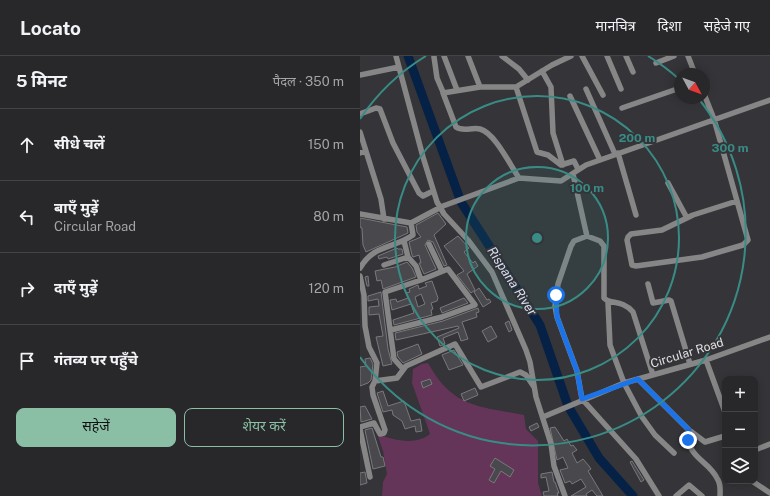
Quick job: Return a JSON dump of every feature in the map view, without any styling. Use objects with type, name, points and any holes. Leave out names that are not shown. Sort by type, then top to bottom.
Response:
[{"type":"street","points":[[396,56],[433,191],[442,207],[472,245],[494,277],[511,320],[526,350],[554,466],[564,495]]},
{"type":"street","points":[[444,56],[456,90]]},
{"type":"street","points":[[468,56],[480,86]]},
{"type":"street","points":[[502,56],[519,69],[528,80]]},
{"type":"street","points":[[444,92],[480,86],[516,87],[570,56]]},
{"type":"street","points":[[582,56],[603,95]]},
{"type":"street","points":[[606,56],[621,89]]},
{"type":"street","points":[[626,56],[633,72]]},
{"type":"street","points":[[656,63],[674,56]]},
{"type":"street","points":[[688,56],[693,68]]},
{"type":"street","points":[[434,57],[438,78],[456,127],[460,129],[480,129],[488,134],[518,178]]},
{"type":"street","points":[[360,75],[399,67]]},
{"type":"street","points":[[542,71],[551,87],[553,133],[563,165]]},
{"type":"street","points":[[516,87],[536,150],[539,153],[548,155],[558,164],[563,165],[574,161],[587,236]]},
{"type":"street","points":[[586,89],[617,153],[636,215]]},
{"type":"street","points":[[622,108],[674,90]]},
{"type":"street","points":[[570,96],[600,160]]},
{"type":"street","points":[[360,214],[411,223],[442,207],[518,178],[561,181],[576,171],[617,153],[770,100]]},
{"type":"street","points":[[708,104],[714,119],[748,240],[744,245],[702,257],[636,266],[632,265],[628,240],[629,235],[662,230],[687,218],[737,201]]},
{"type":"street","points":[[360,114],[376,108],[380,110],[419,194],[423,196],[433,191]]},
{"type":"street","points":[[360,132],[381,199],[384,219]]},
{"type":"street","points":[[360,153],[366,151]]},
{"type":"street","points":[[668,183],[687,218]]},
{"type":"street","points":[[360,268],[365,260],[382,247],[404,242],[414,234],[411,223]]},
{"type":"street","points":[[659,496],[636,459],[582,399],[577,371],[557,317],[555,301],[560,277],[574,241],[587,236],[600,241],[604,246],[604,295],[608,302],[609,340],[624,383],[642,418],[655,435],[674,453]]},
{"type":"street","points":[[404,242],[408,257],[416,266],[421,280]]},
{"type":"street","points":[[430,244],[442,271]]},
{"type":"street","points":[[384,264],[408,257]]},
{"type":"street","points":[[391,330],[474,306],[450,270],[446,268],[421,280],[385,292],[394,359],[404,369]]},
{"type":"street","points":[[360,276],[364,294],[362,327],[369,347],[377,363],[376,381],[372,387],[373,396],[386,430],[384,433],[380,434],[374,424],[360,428],[370,477]]},
{"type":"street","points":[[648,284],[653,303],[669,300],[671,301],[690,364]]},
{"type":"street","points":[[608,302],[621,303],[633,312],[653,375]]},
{"type":"street","name":"Circular Road","points":[[543,417],[582,399],[624,383],[706,360],[770,337]]},
{"type":"street","points":[[376,381],[397,378],[404,369],[455,344],[481,387],[520,372],[526,375],[535,389]]},
{"type":"street","points":[[706,360],[722,404]]},
{"type":"street","points":[[638,379],[689,430],[705,442],[722,437]]},
{"type":"street","points":[[689,430],[688,440],[690,448],[718,480],[720,496]]},
{"type":"street","points":[[758,449],[770,444]]},
{"type":"street","points":[[676,496],[689,484],[702,496]]},
{"type":"street","points":[[756,484],[770,493]]},
{"type":"shaded area","points":[[428,363],[437,378],[457,397],[480,406],[524,415],[526,429],[538,441],[538,483],[542,496],[382,496],[383,482],[387,474],[383,451],[377,434],[397,440],[411,441],[424,438],[430,434],[412,383],[413,369],[422,364]]},
{"type":"building","points":[[438,213],[446,224],[434,235],[447,265],[444,266],[433,242],[428,240],[425,245],[436,269],[424,274],[419,263],[421,263],[419,255],[413,257],[409,242],[421,237],[417,232],[416,225]]},
{"type":"building","points":[[360,218],[407,227],[408,233],[366,252],[363,245]]},
{"type":"building","points":[[458,236],[469,248],[464,252],[473,263],[475,261],[478,266],[467,274],[475,290],[471,293],[457,275],[464,271],[444,246]]},
{"type":"building","points":[[397,248],[402,249],[403,254],[388,259],[387,257],[379,259],[378,256]]},
{"type":"building","points":[[407,262],[412,268],[416,277],[383,289],[381,280],[377,281],[375,271],[395,267]]},
{"type":"building","points":[[368,276],[369,286],[367,286],[365,277]]},
{"type":"building","points":[[432,281],[438,298],[437,301],[431,303],[433,309],[431,310],[432,315],[394,325],[393,320],[414,313],[411,304],[392,310],[390,300],[396,299],[397,302],[408,298],[406,293],[410,292],[409,289],[418,285],[419,289],[427,286],[425,283]],"holes":[[[421,294],[425,304],[418,307],[415,297]]]},
{"type":"building","points":[[479,288],[487,300],[489,299],[491,302],[483,307],[474,292]]},
{"type":"building","points":[[381,292],[388,349],[392,364],[383,366],[376,337],[383,336],[379,314],[369,315],[369,307],[379,306],[378,299],[368,301],[368,296]]},
{"type":"building","points":[[464,298],[468,303],[442,313],[440,308]]},
{"type":"building","points":[[478,308],[479,312],[476,313],[477,317],[462,322],[468,339],[461,341],[458,332],[443,338],[445,344],[440,346],[437,337],[459,328],[458,326],[396,340],[395,333],[443,321]]},
{"type":"building","points":[[509,321],[512,330],[509,332],[505,323]]},
{"type":"building","points":[[491,326],[497,337],[488,342],[482,331]]},
{"type":"building","points":[[418,344],[422,354],[403,363],[398,357],[397,352]]},
{"type":"building","points":[[454,350],[463,365],[449,370],[442,355]]},
{"type":"building","points":[[370,358],[373,364],[371,380],[360,386],[360,367],[366,366],[365,359]]},
{"type":"building","points":[[430,379],[432,384],[423,388],[421,382]]},
{"type":"building","points":[[475,388],[478,395],[464,401],[461,394]]},
{"type":"building","points":[[383,391],[388,406],[404,401],[411,421],[420,419],[422,431],[416,432],[415,426],[405,429],[402,421],[393,415],[392,410],[383,412],[377,393]]},
{"type":"building","points":[[365,406],[372,419],[361,422],[360,407]]},
{"type":"building","points":[[537,423],[539,427],[531,431],[529,427]]},
{"type":"building","points":[[555,427],[564,441],[567,439],[571,446],[573,445],[577,450],[572,453],[577,463],[583,459],[589,466],[591,469],[588,471],[603,496],[597,496],[592,490],[586,494],[587,496],[571,496],[586,487],[581,479],[572,484],[570,481],[565,483],[560,470],[568,468],[563,457],[557,460],[550,428]]},
{"type":"building","points":[[372,428],[385,466],[373,469],[365,430]]},
{"type":"building","points":[[495,458],[514,470],[510,477],[501,471],[494,483],[489,480],[495,469],[490,466]]},
{"type":"building","points":[[632,461],[644,480],[641,482],[630,462]]},
{"type":"building","points":[[365,472],[367,483],[360,485],[360,473]]},
{"type":"building","points":[[552,472],[554,482],[559,493],[557,493],[558,496],[544,496],[543,492],[549,491],[546,477],[541,478],[541,474]]},
{"type":"waterway","name":"Rispana River","points":[[408,56],[461,202],[540,325],[568,406],[599,458],[633,496]]},
{"type":"route","points":[[556,295],[555,306],[557,317],[577,371],[582,399],[638,379],[689,430],[688,440]]}]
